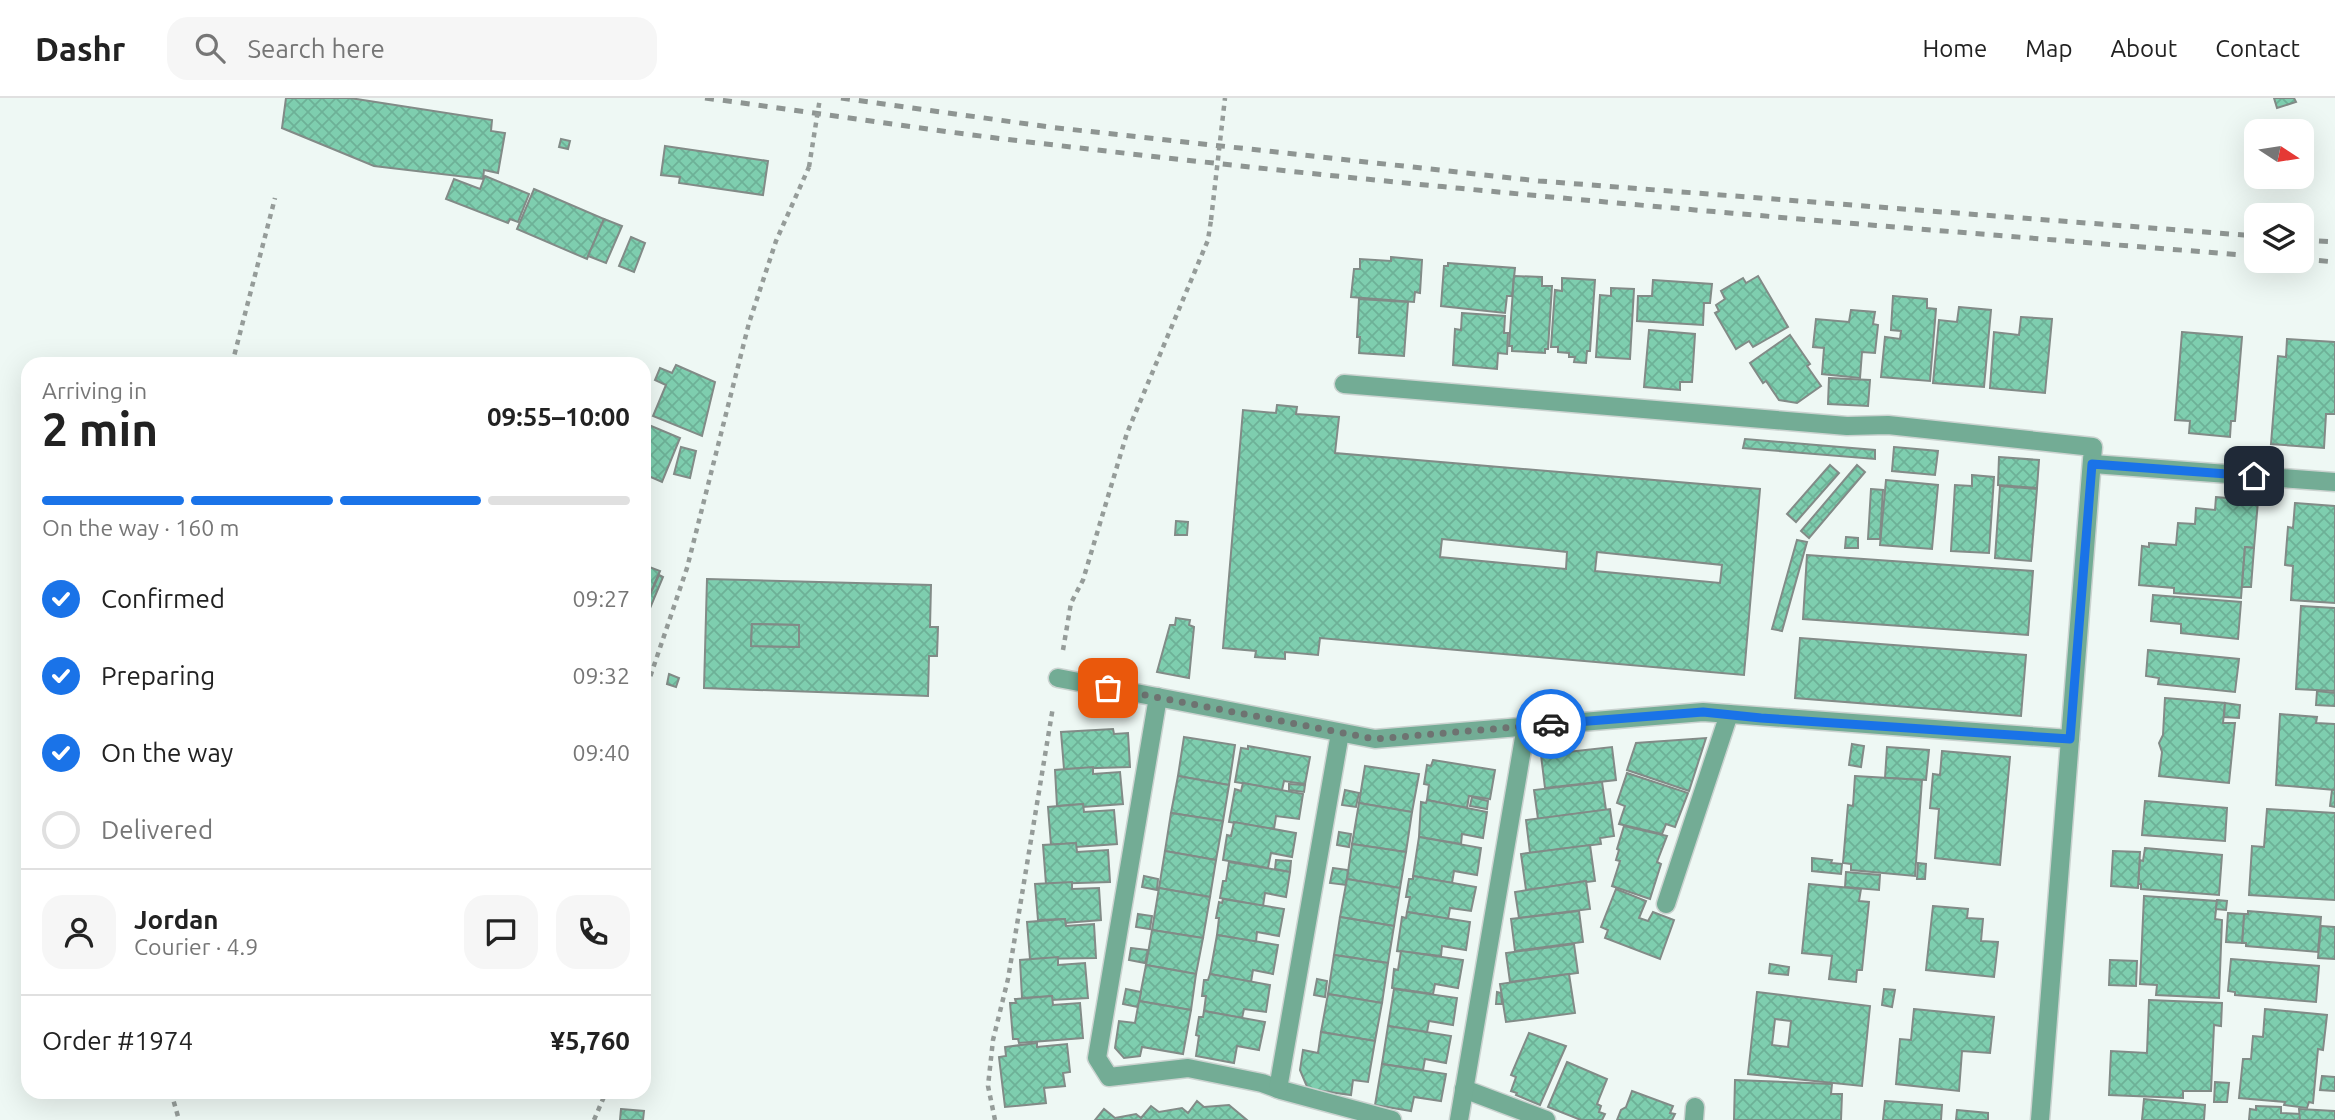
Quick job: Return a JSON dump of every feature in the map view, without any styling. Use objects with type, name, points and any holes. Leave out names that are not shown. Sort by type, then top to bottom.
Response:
[{"type":"street","points":[[1344,384],[1847,426],[1888,425],[2093,447],[2040,1120]]},
{"type":"street","points":[[2092,464],[2335,482]]},
{"type":"street","points":[[1058,678],[1375,739],[1703,712],[2070,739]]},
{"type":"street","points":[[1158,698],[1097,1058],[1109,1077],[1188,1068],[1262,1083],[1392,1120]]},
{"type":"street","points":[[1666,904],[1729,714]]},
{"type":"street","points":[[1459,1120],[1526,726]]},
{"type":"street","points":[[1278,1089],[1340,733]]},
{"type":"street","points":[[1464,1089],[1546,1120]]},
{"type":"path","points":[[651,674],[687,568],[749,323],[776,241],[809,167],[820,98]]},
{"type":"path","points":[[995,1120],[988,1086],[993,1040],[1008,979],[1071,603],[1083,580],[1127,433],[1208,240],[1225,98]]},
{"type":"path","points":[[234,357],[275,198]]},
{"type":"path","points":[[174,1099],[179,1120]]},
{"type":"path","points":[[594,1120],[603,1099]]},
{"type":"building","points":[[286,98],[350,98],[492,120],[491,131],[505,133],[498,173],[484,170],[483,179],[374,166],[282,128]]},
{"type":"building","points":[[2274,98],[2294,98],[2296,102],[2277,108]]},
{"type":"building","points":[[561,139],[570,141],[568,149],[559,147]]},
{"type":"building","points":[[665,146],[768,161],[763,195],[679,183],[680,177],[661,175]]},
{"type":"building","points":[[485,176],[529,194],[518,222],[510,219],[508,223],[446,199],[454,179],[480,189]]},
{"type":"building","points":[[534,189],[604,219],[587,259],[517,229]]},
{"type":"building","points":[[604,219],[622,226],[606,263],[588,256]]},
{"type":"building","points":[[631,237],[645,243],[634,272],[619,266]]},
{"type":"building","points":[[1391,257],[1422,260],[1420,293],[1415,292],[1414,302],[1351,297],[1354,269],[1360,269],[1360,259],[1391,261]]},
{"type":"building","points":[[1448,263],[1515,268],[1512,296],[1507,296],[1505,313],[1441,306],[1444,266],[1448,266]]},
{"type":"building","points":[[1514,276],[1542,277],[1542,286],[1552,286],[1548,349],[1545,349],[1545,353],[1512,351],[1512,346],[1509,346]]},
{"type":"building","points":[[1758,276],[1788,327],[1753,347],[1749,341],[1736,349],[1715,313],[1719,311],[1716,305],[1725,299],[1721,291],[1743,278],[1746,283]]},
{"type":"building","points":[[1562,278],[1595,280],[1590,351],[1587,351],[1586,363],[1574,362],[1575,357],[1569,357],[1569,353],[1558,352],[1558,347],[1551,347],[1555,290],[1562,291]]},
{"type":"building","points":[[1653,280],[1712,284],[1710,303],[1704,303],[1703,325],[1637,321],[1638,296],[1652,296]]},
{"type":"building","points":[[1611,288],[1634,289],[1630,359],[1596,357],[1600,295],[1611,296]]},
{"type":"building","points":[[1893,296],[1927,299],[1927,308],[1936,309],[1930,381],[1881,377],[1885,337],[1900,339],[1901,331],[1891,330]]},
{"type":"building","points":[[1359,299],[1408,302],[1404,356],[1359,353]]},
{"type":"building","points":[[1959,307],[1991,310],[1984,387],[1933,383],[1939,320],[1957,322]]},
{"type":"building","points":[[1851,310],[1875,312],[1873,324],[1878,325],[1875,353],[1862,352],[1860,378],[1822,374],[1824,348],[1813,347],[1816,319],[1849,322]]},
{"type":"building","points":[[1462,313],[1505,316],[1504,333],[1508,333],[1507,354],[1498,353],[1497,369],[1453,365],[1455,329],[1461,330]]},
{"type":"building","points":[[2021,317],[2052,319],[2045,393],[1990,388],[1994,332],[2019,335]]},
{"type":"building","points":[[1649,330],[1695,334],[1692,382],[1680,382],[1680,390],[1644,387]]},
{"type":"building","points":[[2182,332],[2242,337],[2235,421],[2231,421],[2230,437],[2189,433],[2190,421],[2175,420]]},
{"type":"building","points":[[1790,335],[1821,386],[1797,403],[1779,400],[1766,381],[1763,383],[1750,363]]},
{"type":"building","points":[[2287,339],[2335,342],[2335,414],[2326,414],[2324,448],[2271,444],[2278,356],[2286,357]]},
{"type":"building","points":[[676,365],[715,382],[702,436],[653,416],[666,385],[655,380],[660,368],[672,373]]},
{"type":"building","points":[[1829,378],[1870,380],[1868,406],[1828,404]]},
{"type":"building","points":[[1277,405],[1297,407],[1296,414],[1339,417],[1335,453],[1760,489],[1744,675],[1320,638],[1318,655],[1285,652],[1285,659],[1255,657],[1256,651],[1223,648],[1243,410],[1276,413]],"holes":[[[1442,539],[1567,552],[1566,569],[1440,557]],[[1597,552],[1722,565],[1720,583],[1595,571]]]},
{"type":"building","points":[[651,426],[680,438],[662,482],[651,477]]},
{"type":"building","points":[[1745,439],[1875,450],[1875,459],[1743,448]]},
{"type":"building","points":[[681,447],[696,451],[690,478],[674,474]]},
{"type":"building","points":[[1894,447],[1938,451],[1935,475],[1892,471]]},
{"type":"building","points":[[1999,457],[2039,460],[2037,488],[1998,485]]},
{"type":"building","points":[[1830,465],[1839,473],[1796,522],[1787,514]]},
{"type":"building","points":[[1857,465],[1865,472],[1809,538],[1801,531]]},
{"type":"building","points":[[1972,475],[1994,477],[1989,553],[1951,551],[1955,485],[1972,486]]},
{"type":"building","points":[[1886,480],[1938,485],[1932,549],[1880,545]]},
{"type":"building","points":[[2000,486],[2037,489],[2031,561],[1995,558]]},
{"type":"building","points":[[1871,489],[1883,490],[1880,539],[1868,539]]},
{"type":"building","points":[[2216,497],[2258,501],[2254,548],[2245,547],[2241,598],[2174,593],[2174,588],[2139,585],[2142,546],[2149,547],[2149,543],[2176,545],[2178,523],[2195,524],[2196,508],[2215,510]]},
{"type":"building","points":[[2295,503],[2335,506],[2335,603],[2291,600],[2293,566],[2285,565],[2288,527],[2293,528]]},
{"type":"building","points":[[1176,521],[1188,522],[1187,535],[1175,535]]},
{"type":"building","points":[[1846,537],[1858,538],[1858,548],[1845,548]]},
{"type":"building","points":[[1797,540],[1807,542],[1782,631],[1772,629]]},
{"type":"building","points":[[2245,547],[2254,548],[2251,587],[2242,587]]},
{"type":"building","points":[[1807,555],[2033,571],[2028,635],[1803,619]]},
{"type":"building","points":[[651,568],[660,571],[651,592]]},
{"type":"building","points":[[659,575],[663,577],[651,606],[651,593]]},
{"type":"building","points":[[707,579],[931,585],[930,627],[938,627],[937,656],[929,656],[928,696],[704,688]],"holes":[[[752,624],[799,625],[799,647],[751,646]]]},
{"type":"building","points":[[2153,595],[2241,602],[2238,639],[2181,633],[2181,624],[2151,621]]},
{"type":"building","points":[[2301,606],[2335,608],[2335,691],[2296,689]]},
{"type":"building","points":[[1176,618],[1190,620],[1189,625],[1194,627],[1189,678],[1157,672],[1170,625],[1175,625]]},
{"type":"building","points":[[752,624],[799,625],[799,647],[751,646]]},
{"type":"building","points":[[1800,638],[2026,655],[2021,716],[1795,698]]},
{"type":"building","points":[[2148,650],[2239,659],[2235,692],[2158,684],[2159,678],[2146,676]]},
{"type":"building","points":[[669,674],[679,678],[676,687],[667,684]]},
{"type":"building","points":[[2317,691],[2335,693],[2335,706],[2316,705]]},
{"type":"building","points":[[2165,698],[2225,703],[2223,723],[2235,723],[2229,783],[2159,776],[2162,752],[2159,743],[2163,735]]},
{"type":"building","points":[[2225,703],[2240,705],[2239,718],[2224,717]]},
{"type":"building","points":[[2280,714],[2317,717],[2316,723],[2335,724],[2335,790],[2276,785]]},
{"type":"building","points":[[1113,729],[1114,734],[1128,733],[1130,767],[1064,769],[1061,732]]},
{"type":"building","points":[[1184,737],[1235,745],[1229,785],[1178,776]]},
{"type":"building","points":[[1706,738],[1689,791],[1627,770],[1636,743]]},
{"type":"building","points":[[1852,744],[1864,746],[1861,767],[1849,765]]},
{"type":"building","points":[[1248,746],[1310,757],[1305,784],[1284,781],[1282,790],[1235,782],[1241,748],[1248,749]]},
{"type":"building","points":[[1612,747],[1616,780],[1545,788],[1541,755]]},
{"type":"building","points":[[1887,747],[1929,750],[1926,780],[1885,778]]},
{"type":"building","points":[[1942,751],[2010,757],[2000,865],[1935,858],[1939,809],[1930,808],[1933,774],[1940,775]]},
{"type":"building","points":[[1433,760],[1495,770],[1490,799],[1469,796],[1467,808],[1427,800],[1429,785],[1424,784],[1427,765],[1431,766]]},
{"type":"building","points":[[1365,766],[1419,774],[1412,812],[1359,803]]},
{"type":"building","points":[[1093,767],[1093,774],[1120,772],[1123,804],[1057,806],[1055,770]]},
{"type":"building","points":[[1627,773],[1688,793],[1675,827],[1666,824],[1662,834],[1619,824],[1625,806],[1617,803]]},
{"type":"building","points":[[1178,776],[1229,785],[1223,821],[1171,813]]},
{"type":"building","points":[[1855,776],[1922,780],[1915,876],[1851,870],[1851,864],[1843,863],[1848,805],[1853,806]]},
{"type":"building","points":[[1602,782],[1606,810],[1538,819],[1534,790]]},
{"type":"building","points":[[1243,783],[1303,794],[1299,819],[1276,816],[1274,829],[1229,822],[1235,789],[1241,791]]},
{"type":"building","points":[[1289,784],[1305,785],[1304,792],[1289,790]]},
{"type":"building","points":[[1345,790],[1359,793],[1356,807],[1342,805]]},
{"type":"building","points":[[2332,790],[2335,790],[2335,807],[2330,806]]},
{"type":"building","points":[[1472,797],[1488,801],[1487,809],[1470,806]]},
{"type":"building","points":[[1427,800],[1487,812],[1483,838],[1462,834],[1461,844],[1419,837],[1421,802],[1426,803]]},
{"type":"building","points":[[2145,801],[2227,808],[2225,841],[2142,835]]},
{"type":"building","points":[[1359,803],[1412,812],[1406,852],[1352,844]]},
{"type":"building","points":[[1083,804],[1084,812],[1114,810],[1117,844],[1076,847],[1076,843],[1051,845],[1048,807]]},
{"type":"building","points":[[1610,809],[1614,836],[1600,838],[1601,844],[1530,853],[1526,820]]},
{"type":"building","points":[[2267,809],[2335,813],[2335,900],[2249,895],[2252,846],[2264,847]]},
{"type":"building","points":[[1171,813],[1223,821],[1216,860],[1165,851]]},
{"type":"building","points":[[1234,822],[1296,833],[1292,857],[1271,853],[1268,868],[1223,860],[1227,835],[1231,836]]},
{"type":"building","points":[[1624,826],[1667,836],[1657,862],[1661,864],[1650,899],[1612,886],[1620,861],[1616,860],[1617,849]]},
{"type":"building","points":[[1339,832],[1351,834],[1349,847],[1337,845]]},
{"type":"building","points":[[1419,837],[1481,848],[1477,875],[1454,871],[1452,883],[1413,876]]},
{"type":"building","points":[[1076,843],[1077,852],[1108,850],[1110,882],[1046,884],[1043,845]]},
{"type":"building","points":[[1352,844],[1406,852],[1400,888],[1347,879]]},
{"type":"building","points":[[1590,845],[1595,881],[1526,890],[1521,854]]},
{"type":"building","points":[[2145,848],[2222,855],[2219,895],[2141,889],[2141,884],[2138,884],[2140,860],[2143,861]]},
{"type":"building","points":[[1165,851],[1216,860],[1210,897],[1159,888]]},
{"type":"building","points":[[2113,851],[2140,852],[2138,888],[2111,886]]},
{"type":"building","points":[[1812,858],[1842,864],[1841,874],[1812,871]]},
{"type":"building","points":[[1276,860],[1291,861],[1290,872],[1275,869]]},
{"type":"building","points":[[1229,862],[1290,872],[1286,897],[1265,893],[1263,906],[1220,898]]},
{"type":"building","points":[[1918,863],[1926,864],[1925,879],[1917,879]]},
{"type":"building","points":[[1333,868],[1348,870],[1346,885],[1330,883]]},
{"type":"building","points":[[1846,872],[1880,875],[1879,890],[1845,887]]},
{"type":"building","points":[[1144,876],[1158,879],[1157,890],[1142,887]]},
{"type":"building","points":[[1413,876],[1476,887],[1471,911],[1450,908],[1448,919],[1407,912],[1409,879],[1413,879]]},
{"type":"building","points":[[1347,879],[1400,888],[1394,926],[1340,917]]},
{"type":"building","points":[[1586,881],[1590,909],[1519,918],[1515,892]]},
{"type":"building","points":[[1072,882],[1072,889],[1099,888],[1101,920],[1065,923],[1065,919],[1038,920],[1035,884]]},
{"type":"building","points":[[1809,884],[1861,889],[1859,901],[1869,902],[1862,970],[1857,970],[1856,982],[1829,979],[1832,956],[1802,953]]},
{"type":"building","points":[[1159,888],[1210,897],[1203,938],[1152,930]]},
{"type":"building","points":[[1616,889],[1646,901],[1639,918],[1648,921],[1653,912],[1674,920],[1660,959],[1605,938],[1608,930],[1601,927]]},
{"type":"building","points":[[2144,896],[2217,901],[2215,919],[2222,920],[2219,998],[2156,995],[2157,985],[2140,984]]},
{"type":"building","points":[[1223,899],[1284,909],[1279,936],[1257,932],[1256,942],[1217,935],[1219,918],[1216,918],[1219,902],[1222,903]]},
{"type":"building","points":[[2217,900],[2227,901],[2226,910],[2216,909]]},
{"type":"building","points":[[1933,906],[1968,909],[1967,918],[1983,919],[1981,941],[1998,942],[1994,977],[1926,970]]},
{"type":"building","points":[[1579,911],[1583,942],[1515,951],[1511,919]]},
{"type":"building","points":[[2248,911],[2321,917],[2318,952],[2246,946],[2246,943],[2242,943],[2244,914],[2248,914]]},
{"type":"building","points":[[1407,912],[1470,922],[1466,950],[1442,946],[1441,956],[1397,951],[1402,917],[1406,918]]},
{"type":"building","points":[[2228,913],[2244,914],[2242,943],[2226,942]]},
{"type":"building","points":[[1138,914],[1152,916],[1150,929],[1136,927]]},
{"type":"building","points":[[1340,917],[1394,926],[1388,963],[1334,955]]},
{"type":"building","points":[[1065,919],[1066,926],[1094,924],[1096,958],[1030,959],[1027,922]]},
{"type":"building","points":[[2321,926],[2335,927],[2335,959],[2318,958]]},
{"type":"building","points":[[1152,930],[1203,938],[1196,974],[1146,965]]},
{"type":"building","points":[[1217,935],[1278,945],[1273,974],[1253,970],[1251,982],[1210,974]]},
{"type":"building","points":[[1574,944],[1578,973],[1510,982],[1506,953]]},
{"type":"building","points":[[1131,948],[1148,950],[1145,963],[1129,960]]},
{"type":"building","points":[[1401,951],[1463,960],[1458,988],[1435,984],[1433,994],[1392,988],[1394,969],[1398,970]]},
{"type":"building","points":[[1334,955],[1388,963],[1382,1003],[1328,994]]},
{"type":"building","points":[[1058,957],[1058,965],[1085,963],[1088,998],[1022,998],[1020,960]]},
{"type":"building","points":[[2231,959],[2319,966],[2316,1002],[2235,995],[2235,992],[2228,991]]},
{"type":"building","points":[[2110,960],[2137,961],[2136,986],[2109,985]]},
{"type":"building","points":[[1770,964],[1789,967],[1788,975],[1769,973]]},
{"type":"building","points":[[1146,965],[1196,974],[1191,1010],[1139,1001]]},
{"type":"building","points":[[1210,974],[1270,985],[1266,1012],[1244,1009],[1242,1018],[1204,1011],[1204,980],[1208,980]]},
{"type":"building","points":[[1569,974],[1575,1013],[1506,1022],[1500,984]]},
{"type":"building","points":[[1317,979],[1327,981],[1325,997],[1314,995]]},
{"type":"building","points":[[1126,989],[1141,992],[1138,1007],[1123,1004]]},
{"type":"building","points":[[1394,989],[1457,998],[1453,1025],[1429,1021],[1427,1032],[1388,1026]]},
{"type":"building","points":[[1884,989],[1895,990],[1892,1007],[1882,1005]]},
{"type":"building","points":[[1497,992],[1501,993],[1502,1004],[1496,1004]]},
{"type":"building","points":[[1757,992],[1870,1006],[1862,1086],[1748,1074]],"holes":[[[1775,1019],[1791,1021],[1788,1047],[1772,1045]]]},
{"type":"building","points":[[1328,994],[1382,1003],[1375,1041],[1321,1032]]},
{"type":"building","points":[[1052,996],[1053,1005],[1080,1003],[1083,1038],[1019,1043],[1018,1039],[1013,1039],[1010,1003],[1016,1003],[1015,999]]},
{"type":"building","points":[[2149,1000],[2222,1003],[2221,1026],[2214,1025],[2211,1091],[2183,1091],[2183,1098],[2109,1095],[2111,1051],[2147,1053]]},
{"type":"building","points":[[1139,1001],[1191,1010],[1183,1054],[1142,1047],[1140,1056],[1124,1058],[1115,1048],[1119,1021],[1135,1023]]},
{"type":"building","points":[[1914,1009],[1994,1017],[1990,1053],[1962,1051],[1959,1091],[1896,1084],[1900,1039],[1911,1040]]},
{"type":"building","points":[[2265,1009],[2327,1015],[2323,1050],[2318,1049],[2313,1103],[2309,1102],[2307,1108],[2284,1105],[2285,1102],[2239,1098],[2243,1059],[2251,1059],[2253,1036],[2263,1037]]},
{"type":"building","points":[[1204,1011],[1265,1022],[1259,1050],[1237,1046],[1234,1063],[1196,1056],[1199,1017],[1203,1017]]},
{"type":"building","points":[[1388,1026],[1451,1036],[1446,1063],[1425,1059],[1423,1070],[1382,1064]]},
{"type":"building","points":[[1321,1032],[1375,1041],[1368,1082],[1353,1080],[1351,1095],[1308,1089],[1300,1070],[1303,1050],[1318,1053]]},
{"type":"building","points":[[1529,1033],[1566,1046],[1540,1105],[1511,1091],[1516,1077],[1511,1075]]},
{"type":"building","points":[[1037,1043],[1037,1047],[1067,1044],[1070,1072],[1063,1073],[1065,1086],[1044,1088],[1046,1103],[1005,1107],[999,1057],[1006,1056],[1005,1047]]},
{"type":"building","points":[[1567,1062],[1607,1079],[1597,1104],[1601,1106],[1599,1112],[1605,1114],[1602,1120],[1581,1120],[1548,1107]]},
{"type":"building","points":[[1382,1064],[1446,1074],[1441,1101],[1414,1097],[1411,1111],[1375,1105]]},
{"type":"building","points":[[2322,1076],[2335,1077],[2335,1091],[2320,1090]]},
{"type":"building","points":[[1735,1080],[1832,1084],[1831,1094],[1842,1094],[1841,1120],[1734,1120]]},
{"type":"building","points":[[2215,1082],[2229,1083],[2227,1102],[2214,1102]]},
{"type":"building","points":[[1632,1091],[1673,1106],[1670,1113],[1675,1114],[1672,1120],[1617,1120]]},
{"type":"building","points":[[2144,1099],[2205,1105],[2204,1120],[2142,1120]]},
{"type":"building","points":[[1197,1101],[1204,1107],[1229,1105],[1247,1120],[1095,1120],[1104,1109],[1115,1118],[1136,1114],[1141,1118],[1151,1106],[1159,1112],[1182,1108],[1188,1113]]},
{"type":"building","points":[[1885,1101],[1942,1105],[1941,1120],[1883,1120]]},
{"type":"building","points":[[2256,1106],[2281,1107],[2281,1113],[2301,1114],[2300,1120],[2249,1120],[2250,1109],[2256,1110]]},
{"type":"building","points":[[621,1109],[644,1111],[643,1120],[620,1120]]},
{"type":"building","points":[[2299,1109],[2335,1111],[2335,1120],[2300,1120]]},
{"type":"building","points":[[1957,1110],[1988,1113],[1988,1120],[1956,1120]]},
{"type":"railway","points":[[705,98],[1003,139],[1348,177],[1802,219],[2244,255]]},
{"type":"railway","points":[[841,98],[1049,127],[1539,181],[2244,235]]},
{"type":"railway","points":[[2314,241],[2335,242]]},
{"type":"railway","points":[[2314,260],[2335,262]]},
{"type":"way so far","points":[[1108,688],[1375,739],[1551,724]]},
{"type":"route","points":[[1551,724],[1703,712],[2070,739],[2092,464],[2254,476]]}]
